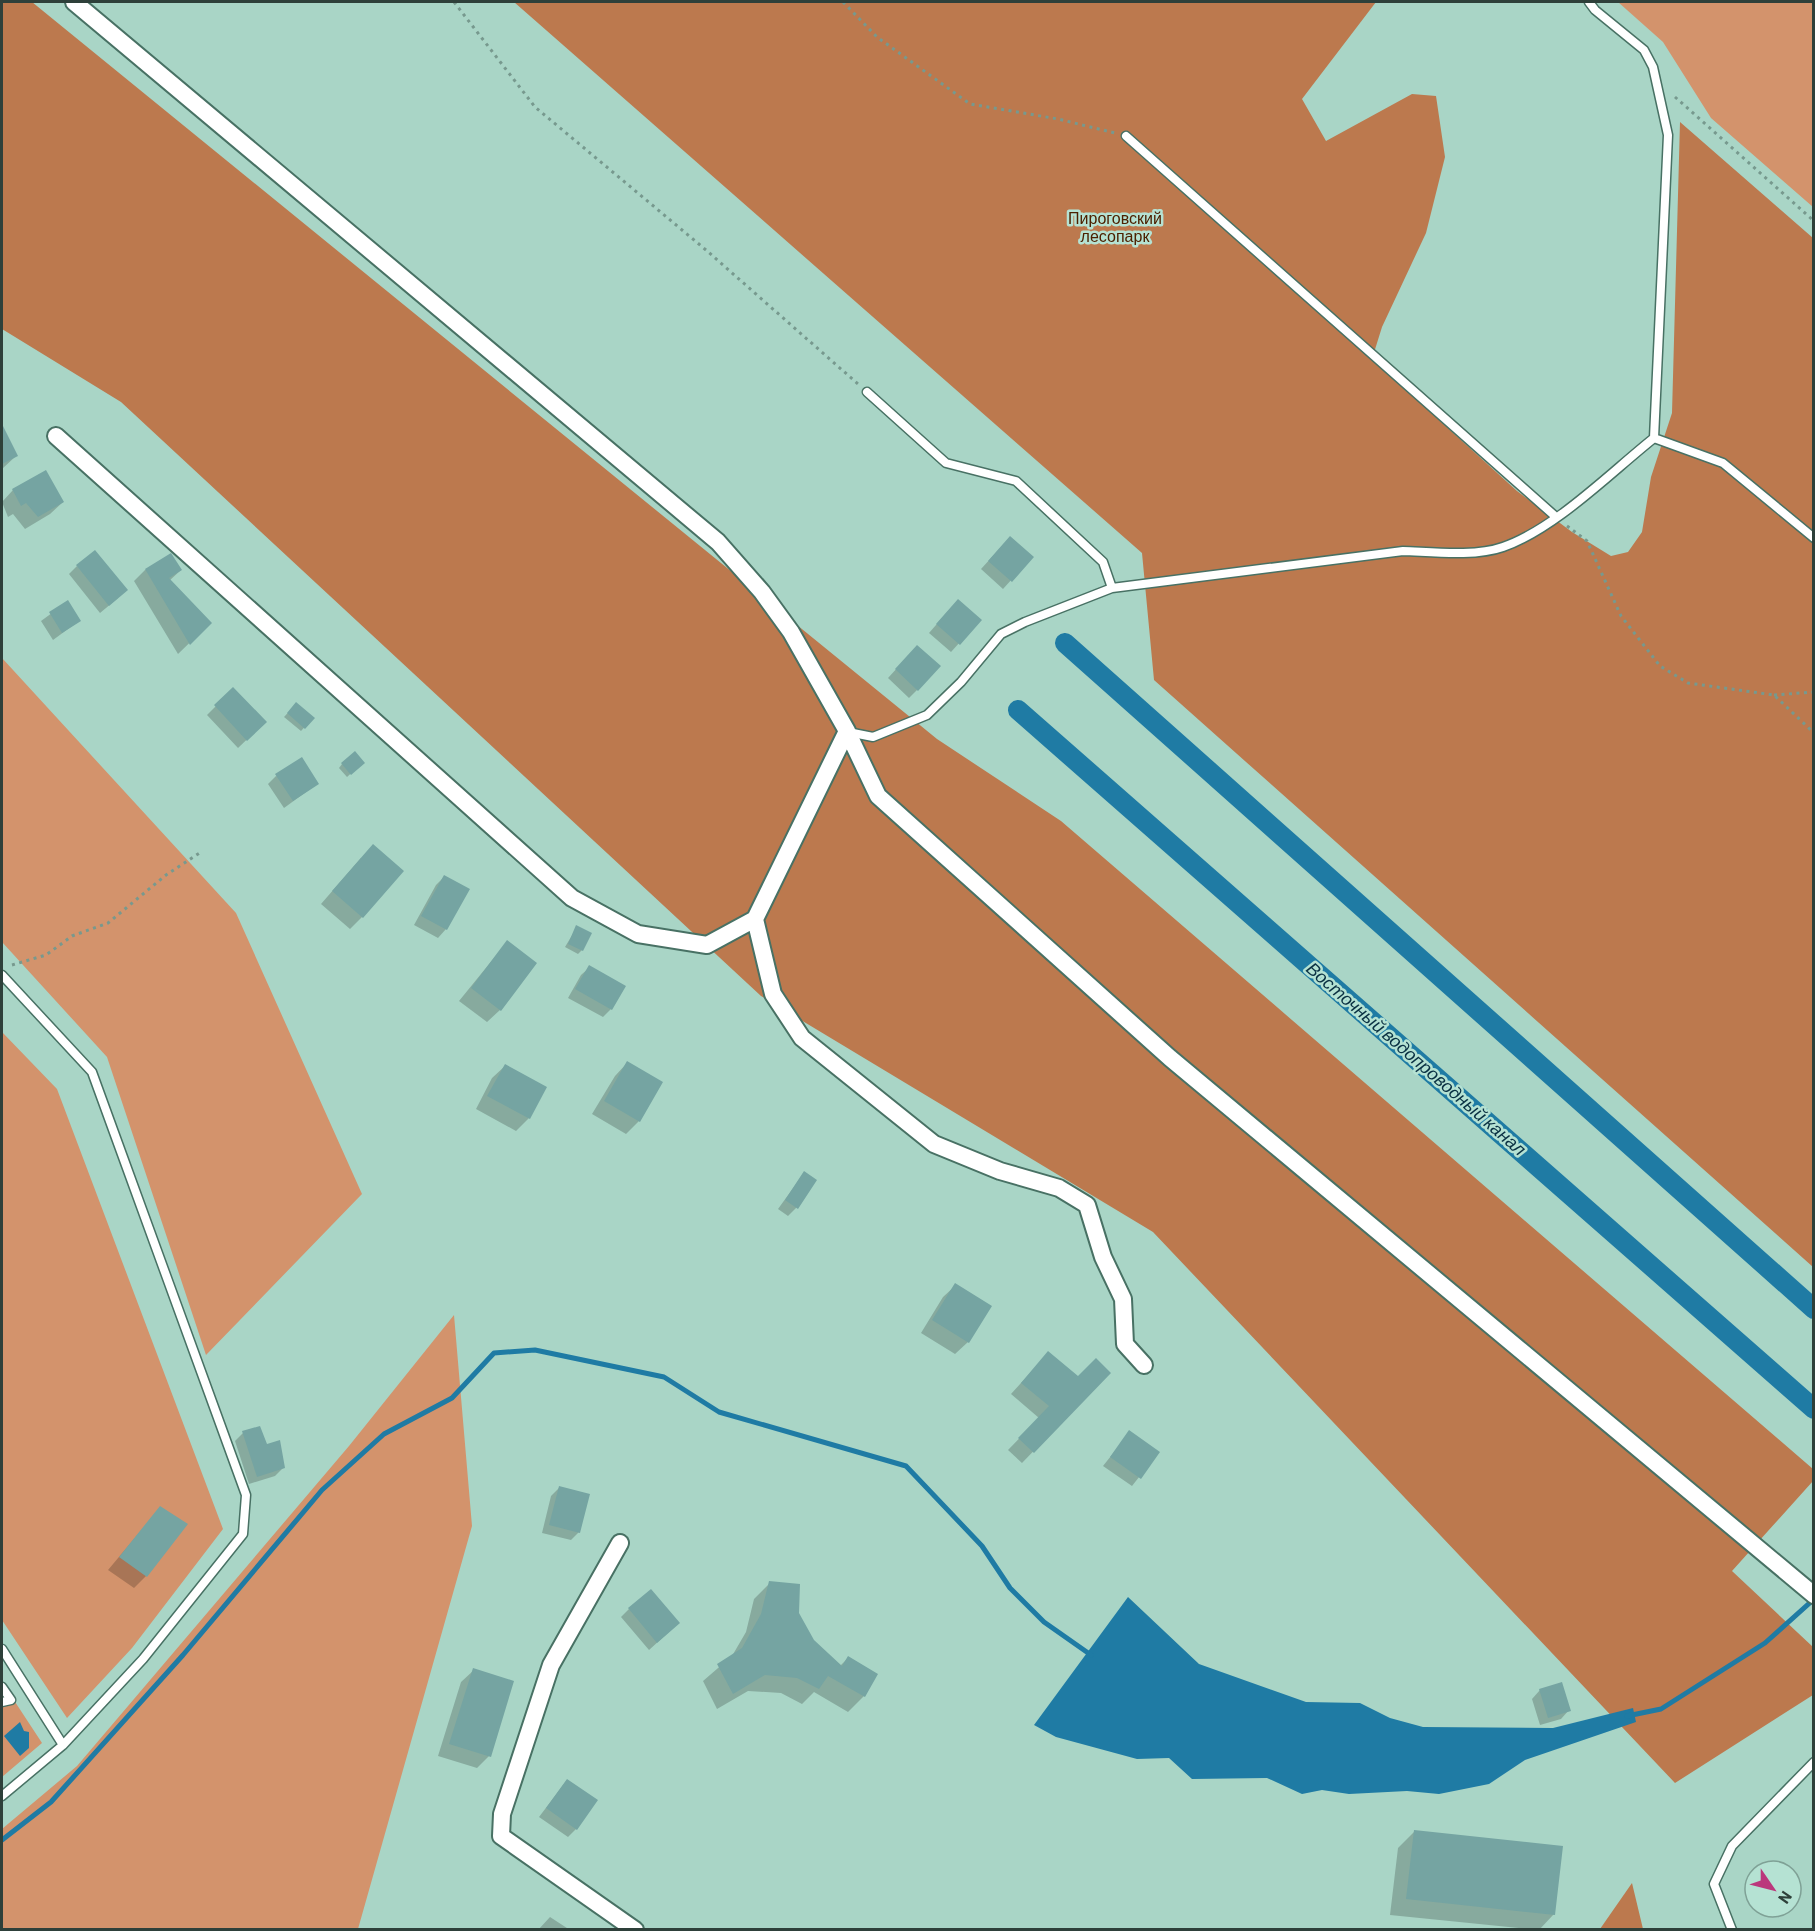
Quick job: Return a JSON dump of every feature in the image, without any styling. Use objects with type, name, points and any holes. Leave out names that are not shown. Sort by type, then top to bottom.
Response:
[{"type":"street","points":[[74,2],[718,542],[762,592],[791,632],[847,732],[878,796],[1152,1042],[1808,1591]]},
{"type":"street","points":[[56,436],[572,898],[638,934],[707,945],[755,919],[847,732]]},
{"type":"street","points":[[755,919],[773,994],[802,1038],[934,1144],[1000,1171],[1059,1188],[1087,1205],[1103,1257],[1123,1299],[1125,1344],[1144,1365]]},
{"type":"street","points":[[620,1543],[551,1665],[502,1814],[501,1836],[635,1929]]},
{"type":"lane","points":[[847,732],[873,738],[927,715],[961,682],[1001,634],[1025,622],[1112,588],[1403,551],[1448,553],[1501,548],[1531,535],[1654,438],[1668,135],[1653,67],[1644,50],[1595,10],[1589,2]]},
{"type":"lane","points":[[1126,136],[1556,517]]},
{"type":"lane","points":[[867,392],[946,463],[1016,481],[1103,562],[1112,588]]},
{"type":"lane","points":[[1654,438],[1723,463],[1814,537]]},
{"type":"lane","points":[[2,975],[92,1072],[246,1495],[243,1534],[143,1659],[63,1745],[2,1796]]},
{"type":"lane","points":[[2,1649],[63,1745]]},
{"type":"lane","points":[[2,1687],[11,1700],[2,1702]]},
{"type":"lane","points":[[1732,1929],[1714,1884],[1732,1845],[1814,1762]]},
{"type":"path","points":[[454,2],[535,107],[706,250],[867,392]]},
{"type":"path","points":[[843,2],[877,37],[970,104],[1058,119],[1126,136]]},
{"type":"path","points":[[1670,92],[1676,100],[1814,221]]},
{"type":"path","points":[[1556,517],[1587,541],[1621,616],[1660,666],[1688,683],[1774,695],[1814,692]]},
{"type":"path","points":[[1774,695],[1814,733]]},
{"type":"path","points":[[9,965],[17,965],[46,955],[72,936],[108,923],[166,876],[201,852]]},
{"type":"shaded area","points":[[1618,2],[1813,2],[1813,207],[1711,118],[1663,42]]},
{"type":"shaded area","points":[[2,658],[236,913],[362,1194],[206,1355],[107,1057],[2,942]]},
{"type":"shaded area","points":[[2,1032],[57,1089],[223,1529],[132,1648],[67,1718],[2,1620]]},
{"type":"shaded area","points":[[454,1315],[472,1526],[358,1929],[2,1929],[2,1829],[77,1766],[349,1446]]},
{"type":"shaded area","points":[[2,1682],[42,1743],[2,1777]]},
{"type":"green space","points":[[2,2],[32,2],[937,739],[1061,821],[1813,1469],[1813,1481],[1732,1571],[1813,1647],[1813,1695],[1675,1783],[1153,1232],[761,996],[121,402],[2,329]]},
{"type":"green space","name":"Пироговский лесопарк","points":[[514,2],[1376,2],[1302,99],[1326,141],[1412,94],[1436,96],[1445,157],[1426,233],[1382,327],[1372,359],[1517,491],[1572,532],[1611,556],[1628,552],[1642,532],[1651,477],[1672,413],[1680,122],[1813,238],[1813,1267],[1154,680],[1142,553]]},
{"type":"green space","points":[[1632,1883],[1643,1929],[1600,1929]]},
{"type":"water","points":[[1128,1597],[1199,1664],[1306,1702],[1360,1703],[1390,1718],[1423,1727],[1553,1728],[1633,1708],[1636,1722],[1525,1760],[1489,1784],[1439,1794],[1407,1791],[1349,1794],[1322,1790],[1302,1794],[1267,1778],[1192,1779],[1169,1758],[1137,1759],[1056,1737],[1034,1725]]},
{"type":"water","points":[[20,1722],[24,1731],[29,1732],[29,1748],[20,1756],[4,1736]]},
{"type":"building","points":[[2,424],[18,456],[2,464]]},
{"type":"building","points":[[46,470],[64,502],[38,517],[26,503],[21,506],[12,489]]},
{"type":"building","points":[[1010,536],[1034,557],[1012,582],[988,561]]},
{"type":"building","points":[[95,550],[128,590],[109,606],[76,565]]},
{"type":"building","points":[[171,553],[182,570],[169,578],[212,623],[190,645],[145,569]]},
{"type":"building","points":[[958,599],[982,620],[960,645],[936,624]]},
{"type":"building","points":[[68,600],[81,621],[62,633],[49,612]]},
{"type":"building","points":[[917,645],[941,666],[918,691],[895,669]]},
{"type":"building","points":[[233,687],[267,722],[247,741],[214,705]]},
{"type":"building","points":[[296,702],[315,718],[305,729],[287,713]]},
{"type":"building","points":[[355,751],[365,763],[351,775],[341,763]]},
{"type":"building","points":[[302,757],[319,784],[293,801],[275,774]]},
{"type":"building","points":[[373,844],[404,871],[363,918],[332,891]]},
{"type":"building","points":[[444,875],[470,889],[447,930],[421,916]]},
{"type":"building","points":[[576,925],[592,933],[583,951],[568,944]]},
{"type":"building","points":[[507,940],[537,963],[501,1011],[471,988]]},
{"type":"building","points":[[589,965],[626,986],[612,1010],[575,989]]},
{"type":"building","points":[[627,1061],[663,1082],[640,1122],[604,1101]]},
{"type":"building","points":[[505,1064],[547,1087],[530,1119],[487,1096]]},
{"type":"building","points":[[804,1171],[817,1180],[798,1209],[785,1200]]},
{"type":"building","points":[[955,1283],[992,1306],[969,1343],[932,1320]]},
{"type":"building","points":[[1048,1351],[1078,1376],[1096,1358],[1111,1373],[1034,1453],[1018,1438],[1049,1406],[1021,1383]]},
{"type":"building","points":[[260,1426],[267,1444],[280,1440],[285,1468],[257,1477],[242,1431]]},
{"type":"building","points":[[1129,1430],[1160,1452],[1141,1479],[1110,1457]]},
{"type":"building","points":[[559,1486],[590,1494],[580,1533],[549,1525]]},
{"type":"building","points":[[160,1506],[188,1524],[147,1577],[119,1557]]},
{"type":"building","points":[[769,1581],[800,1584],[799,1613],[814,1640],[842,1666],[848,1656],[878,1674],[865,1697],[828,1676],[819,1689],[797,1678],[765,1675],[733,1694],[717,1664],[742,1648],[761,1614]]},
{"type":"building","points":[[651,1589],[680,1623],[657,1643],[628,1608]]},
{"type":"building","points":[[473,1668],[514,1681],[491,1757],[449,1744]]},
{"type":"building","points":[[1562,1682],[1571,1711],[1548,1718],[1539,1689]]},
{"type":"building","points":[[567,1779],[598,1800],[577,1830],[546,1808]]},
{"type":"building","points":[[1414,1830],[1563,1846],[1555,1915],[1406,1899]]},
{"type":"waterway","name":"Восточный водопроводный канал","points":[[1065,643],[1814,1309]]},
{"type":"waterway","name":"Восточный водопроводный канал","points":[[1018,710],[1814,1409]]},
{"type":"waterway","points":[[2,1840],[51,1802],[183,1655],[322,1490],[384,1434],[452,1398],[494,1353],[535,1350],[664,1377],[719,1412],[906,1466],[982,1546],[1010,1588],[1044,1622],[1091,1655]]},
{"type":"waterway","points":[[1627,1716],[1661,1709],[1765,1643],[1814,1599]]}]
